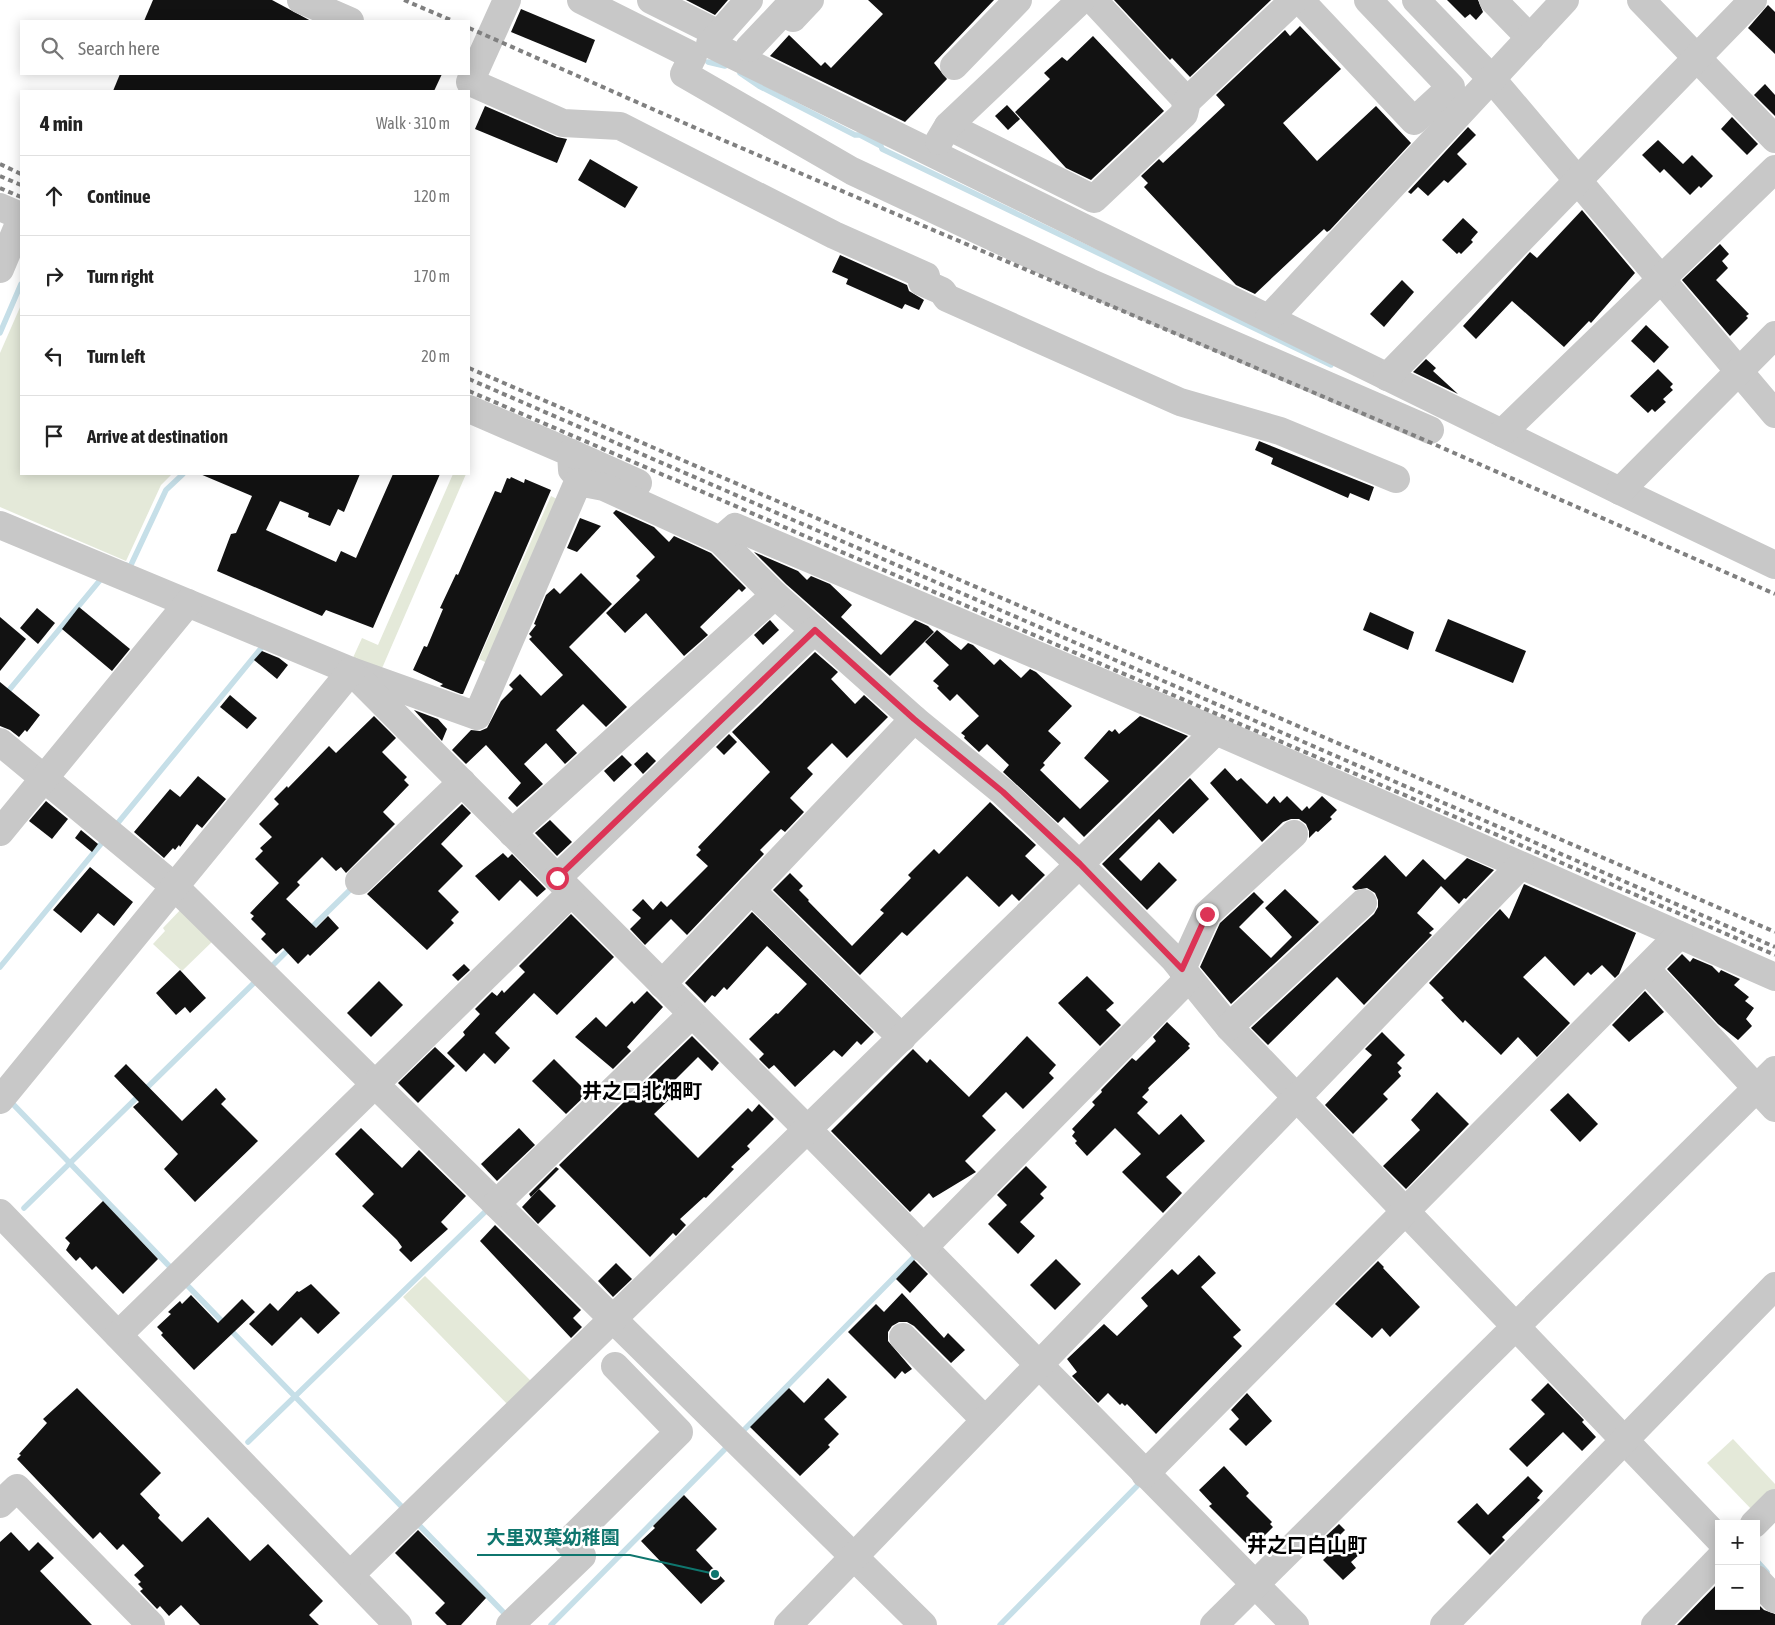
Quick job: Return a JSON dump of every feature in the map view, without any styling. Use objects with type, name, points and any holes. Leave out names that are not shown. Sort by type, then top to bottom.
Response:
[{"type":"street","points":[[301,0],[348,20]]},
{"type":"street","points":[[507,0],[471,73],[470,82],[563,123],[620,126],[834,235],[926,276],[922,282],[942,291],[947,298],[1180,402],[1280,430],[1396,478]]},
{"type":"street","points":[[581,0],[693,56],[684,74],[852,171],[1089,282],[1430,430]]},
{"type":"street","points":[[651,0],[719,34]]},
{"type":"street","points":[[750,0],[710,44],[1620,491],[1775,565]]},
{"type":"street","points":[[749,48],[785,10],[793,18],[810,0]]},
{"type":"street","points":[[954,66],[1018,0]]},
{"type":"street","points":[[931,153],[948,126],[1081,0]]},
{"type":"street","points":[[1093,0],[1187,101]]},
{"type":"street","points":[[948,126],[1094,199],[1184,114],[1187,101],[1294,0]]},
{"type":"street","points":[[1300,0],[1414,121],[1451,87],[1368,0]]},
{"type":"street","points":[[1416,0],[1491,78],[1775,414]]},
{"type":"street","points":[[1493,0],[1530,38]]},
{"type":"street","points":[[1269,318],[1565,0]]},
{"type":"street","points":[[1641,0],[1775,139]]},
{"type":"street","points":[[1387,377],[1754,0]]},
{"type":"street","points":[[1502,433],[1775,168]]},
{"type":"street","points":[[0,207],[20,217]]},
{"type":"street","points":[[0,269],[20,220]]},
{"type":"street","points":[[1620,491],[1775,336]]},
{"type":"street","points":[[470,409],[571,453],[728,533],[776,595],[914,719],[1003,792],[1080,864],[1186,973],[1229,1027],[1715,1535]]},
{"type":"street","points":[[571,453],[572,479],[578,482],[604,487],[728,533],[1216,731],[1775,977]]},
{"type":"street","points":[[0,525],[351,671],[478,716],[578,482]]},
{"type":"street","points":[[512,833],[776,595]]},
{"type":"street","points":[[0,832],[188,603]]},
{"type":"street","points":[[118,1335],[376,1084],[564,886],[815,630]]},
{"type":"street","points":[[351,671],[808,1130],[1038,1366],[1295,1625]]},
{"type":"street","points":[[0,1100],[351,671]]},
{"type":"street","points":[[662,984],[914,719]]},
{"type":"street","points":[[350,1575],[1104,839],[1130,817],[1216,731]]},
{"type":"street","points":[[0,742],[175,886],[923,1625]]},
{"type":"street","points":[[359,881],[462,782]]},
{"type":"street","points":[[923,1248],[1186,973],[1207,914],[1294,834]]},
{"type":"street","points":[[788,1625],[1520,866]]},
{"type":"street","points":[[751,890],[902,1038]]},
{"type":"street","points":[[1229,1027],[1363,903]]},
{"type":"street","points":[[1146,1474],[1679,935]]},
{"type":"street","points":[[1646,969],[1766,1080],[1775,1108]]},
{"type":"street","points":[[496,1204],[692,1014]]},
{"type":"street","points":[[1214,1625],[1766,1080]]},
{"type":"street","points":[[0,1213],[398,1625]]},
{"type":"street","points":[[1444,1625],[1775,1286]]},
{"type":"street","points":[[903,1337],[985,1420]]},
{"type":"street","points":[[510,1625],[582,1556],[568,1542],[679,1432],[615,1366]]},
{"type":"street","points":[[0,1504],[17,1488],[151,1625]]},
{"type":"street","points":[[1758,1520],[1775,1503]]},
{"type":"street","points":[[1655,1625],[1715,1563]]},
{"type":"street","points":[[1760,1583],[1775,1600]]},
{"type":"green space","points":[[20,307],[20,475],[171,475],[161,485],[126,561],[0,507],[0,353]]},
{"type":"green space","points":[[453,475],[466,475],[383,666],[378,674],[351,662],[362,638],[378,645]]},
{"type":"green space","points":[[551,496],[563,502],[491,665],[479,659]]},
{"type":"green space","points":[[185,905],[217,937],[182,971],[153,944],[165,931],[163,928]]},
{"type":"green space","points":[[425,1276],[535,1385],[511,1408],[403,1297]]},
{"type":"green space","points":[[1733,1439],[1775,1484],[1775,1491],[1754,1512],[1707,1463]]},
{"type":"building","points":[[153,0],[272,0],[309,20],[144,20]]},
{"type":"building","points":[[686,0],[728,0],[715,15]]},
{"type":"building","points":[[868,0],[994,0],[934,63],[947,79],[905,122],[770,56],[789,35],[821,66],[825,62],[831,68],[883,14]]},
{"type":"building","points":[[1114,0],[1271,0],[1190,77],[1172,58],[1170,60]]},
{"type":"building","points":[[1447,0],[1478,0],[1483,12],[1476,20],[1470,14],[1465,18]]},
{"type":"building","points":[[1768,5],[1775,12],[1775,54],[1748,28]]},
{"type":"building","points":[[521,9],[595,40],[586,63],[511,32]]},
{"type":"building","points":[[1300,26],[1341,69],[1283,123],[1317,161],[1376,106],[1411,143],[1330,230],[1327,232],[1324,229],[1255,294],[1236,285],[1144,187],[1148,183],[1141,176],[1159,159],[1163,163],[1225,105],[1216,95],[1285,30],[1290,36]]},
{"type":"building","points":[[1093,36],[1164,111],[1091,180],[1066,168],[1015,112],[1050,79],[1044,73],[1062,57],[1067,61]]},
{"type":"building","points":[[120,75],[442,75],[434,90],[113,90]]},
{"type":"building","points":[[1765,84],[1775,95],[1775,116],[1754,95]]},
{"type":"building","points":[[1007,105],[1020,119],[1008,130],[995,116]]},
{"type":"building","points":[[485,106],[557,137],[567,139],[557,163],[475,129]]},
{"type":"building","points":[[1732,117],[1758,144],[1747,155],[1721,129]]},
{"type":"building","points":[[1468,127],[1476,135],[1457,154],[1467,164],[1448,183],[1444,180],[1428,196],[1418,187],[1411,194],[1408,192]]},
{"type":"building","points":[[1658,140],[1683,164],[1692,155],[1713,176],[1701,188],[1699,186],[1690,195],[1664,169],[1660,173],[1642,155]]},
{"type":"building","points":[[590,159],[638,187],[625,208],[578,180]]},
{"type":"building","points":[[1582,210],[1635,273],[1591,323],[1589,321],[1564,347],[1512,301],[1476,339],[1463,326],[1530,252],[1537,258]]},
{"type":"building","points":[[1463,218],[1478,232],[1471,240],[1473,242],[1461,254],[1459,252],[1457,254],[1442,240]]},
{"type":"building","points":[[1720,244],[1729,254],[1722,261],[1728,268],[1716,280],[1749,314],[1746,316],[1748,318],[1730,336],[1682,280]]},
{"type":"building","points":[[840,255],[907,285],[909,291],[924,300],[919,310],[905,304],[902,309],[846,284],[848,279],[832,272]]},
{"type":"building","points":[[1402,280],[1414,292],[1384,327],[1370,314]]},
{"type":"building","points":[[1646,325],[1669,347],[1654,363],[1631,341]]},
{"type":"building","points":[[1426,359],[1436,368],[1433,371],[1458,394],[1413,372]]},
{"type":"building","points":[[1658,369],[1673,384],[1670,387],[1673,390],[1663,399],[1666,402],[1655,412],[1652,409],[1648,413],[1630,396]]},
{"type":"building","points":[[1259,441],[1374,487],[1369,501],[1350,493],[1348,498],[1271,464],[1273,458],[1255,450]]},
{"type":"building","points":[[202,475],[360,475],[344,512],[338,509],[330,526],[308,517],[309,513],[280,501],[266,530],[336,562],[341,551],[356,558],[393,475],[440,475],[373,628],[326,610],[322,616],[217,571],[231,534],[236,533],[252,496]]},
{"type":"building","points":[[511,477],[524,483],[525,479],[551,490],[463,694],[461,694],[440,686],[443,684],[413,670],[424,646],[427,647],[443,609],[440,608],[456,574],[458,575],[495,491],[501,493],[507,478],[510,479]]},
{"type":"building","points":[[616,510],[654,527],[669,542],[674,536],[711,553],[746,588],[742,592],[739,589],[700,627],[708,635],[684,656],[646,613],[625,633],[606,613],[640,580],[636,576],[655,557],[613,513]]},
{"type":"building","points":[[580,518],[601,526],[577,552],[567,548]]},
{"type":"building","points":[[754,552],[798,571],[807,580],[811,576],[830,584],[852,605],[841,617],[881,655],[915,620],[928,626],[934,632],[890,676],[786,584]]},
{"type":"building","points":[[581,573],[612,604],[569,647],[627,707],[606,727],[583,704],[556,730],[577,753],[565,764],[546,743],[524,764],[543,784],[517,807],[508,798],[521,783],[486,745],[466,764],[452,750],[471,730],[480,731],[487,728],[501,701],[513,689],[509,685],[520,674],[541,696],[563,675],[529,639],[532,637],[529,634],[536,625],[534,624],[546,595],[554,588],[560,594]]},
{"type":"building","points":[[79,607],[130,649],[112,671],[62,629]]},
{"type":"building","points":[[37,608],[55,623],[38,644],[20,628]]},
{"type":"building","points":[[1370,612],[1414,632],[1408,650],[1363,630]]},
{"type":"building","points":[[0,617],[26,639],[0,671]]},
{"type":"building","points":[[1448,619],[1526,651],[1513,683],[1435,651]]},
{"type":"building","points":[[770,620],[779,630],[763,645],[754,635]]},
{"type":"building","points":[[937,630],[961,650],[968,643],[973,645],[994,665],[1000,659],[1021,678],[1030,669],[1036,672],[1072,706],[1048,731],[1061,743],[1043,763],[1045,765],[1040,770],[1080,809],[1109,781],[1084,758],[1109,730],[1112,732],[1115,729],[1119,734],[1140,716],[1188,736],[1084,837],[1064,817],[1058,823],[1003,772],[1009,765],[987,744],[979,752],[964,738],[965,736],[961,733],[979,716],[957,694],[950,701],[933,681],[949,665],[925,642]]},
{"type":"building","points":[[262,651],[279,658],[288,665],[277,679],[254,660]]},
{"type":"building","points":[[815,652],[838,672],[831,679],[855,704],[864,695],[888,717],[847,758],[832,743],[807,768],[813,774],[790,798],[804,812],[785,832],[781,829],[760,850],[764,854],[687,935],[671,919],[645,945],[630,929],[641,918],[632,910],[643,899],[653,910],[661,901],[667,907],[708,866],[696,855],[701,850],[698,847],[770,772],[732,732]]},
{"type":"building","points":[[0,682],[40,715],[27,732],[25,730],[19,737],[10,730],[0,726]]},
{"type":"building","points":[[230,695],[257,718],[247,729],[220,707]]},
{"type":"building","points":[[414,710],[438,719],[447,729],[442,741]]},
{"type":"building","points":[[374,716],[396,738],[382,752],[407,777],[404,780],[409,785],[383,812],[395,824],[346,873],[341,867],[336,871],[322,857],[297,882],[300,885],[286,899],[316,928],[328,916],[339,928],[310,956],[308,954],[298,964],[283,948],[276,954],[261,939],[266,934],[251,919],[254,916],[250,913],[279,883],[255,859],[263,851],[260,848],[272,837],[259,824],[279,804],[274,799],[287,786],[288,788],[329,746],[336,753]]},
{"type":"building","points":[[729,734],[737,742],[724,755],[716,747]]},
{"type":"building","points":[[647,752],[656,761],[643,774],[634,764]]},
{"type":"building","points":[[622,755],[632,765],[614,782],[604,771]]},
{"type":"building","points":[[1225,768],[1237,781],[1241,778],[1267,804],[1274,796],[1280,803],[1287,796],[1302,811],[1307,806],[1309,809],[1322,796],[1337,810],[1330,817],[1332,819],[1309,838],[1306,824],[1299,819],[1291,819],[1283,822],[1262,842],[1210,783]]},
{"type":"building","points":[[198,776],[226,799],[202,828],[197,824],[180,847],[179,845],[175,850],[173,848],[164,858],[134,832],[170,789],[180,797]]},
{"type":"building","points":[[1190,778],[1209,799],[1173,834],[1159,819],[1119,859],[1141,881],[1159,862],[1177,880],[1147,910],[1102,864]]},
{"type":"building","points":[[46,801],[68,819],[52,839],[29,821]]},
{"type":"building","points":[[990,802],[1036,845],[1025,856],[1045,875],[1019,901],[1012,894],[999,907],[967,876],[907,936],[902,932],[860,975],[773,890],[790,873],[803,886],[799,890],[808,901],[852,946],[884,913],[880,910],[911,878],[908,875],[934,849],[939,854]]},
{"type":"building","points":[[462,804],[471,813],[441,844],[463,866],[438,891],[459,912],[451,920],[454,923],[427,950],[367,894]]},
{"type":"building","points":[[550,820],[572,842],[557,856],[535,833]]},
{"type":"building","points":[[81,830],[98,844],[92,852],[75,838]]},
{"type":"building","points":[[503,853],[508,858],[512,854],[546,889],[537,897],[520,880],[499,901],[475,876]]},
{"type":"building","points":[[1385,855],[1406,877],[1423,859],[1445,880],[1467,858],[1494,870],[1459,904],[1441,886],[1417,913],[1434,929],[1429,933],[1432,935],[1364,1005],[1337,977],[1268,1045],[1251,1028],[1374,914],[1378,907],[1375,893],[1367,888],[1355,890],[1352,887]]},
{"type":"building","points":[[90,867],[133,902],[114,926],[98,913],[81,933],[53,910]]},
{"type":"building","points":[[1524,884],[1636,933],[1619,974],[1615,978],[1602,965],[1591,975],[1588,972],[1574,986],[1545,956],[1523,977],[1570,1023],[1537,1057],[1518,1037],[1501,1055],[1465,1020],[1463,1023],[1441,1000],[1444,998],[1429,983],[1500,909],[1509,919]]},
{"type":"building","points":[[1285,889],[1319,922],[1231,1004],[1200,967],[1220,923],[1254,892],[1264,902],[1239,927],[1271,958],[1292,937],[1265,908]]},
{"type":"building","points":[[752,912],[874,1032],[861,1045],[857,1041],[842,1057],[834,1050],[795,1087],[774,1065],[769,1069],[759,1059],[764,1054],[749,1039],[776,1013],[778,1014],[807,984],[767,946],[727,990],[724,987],[715,997],[712,995],[705,1003],[685,983]]},
{"type":"building","points":[[571,914],[614,957],[557,1015],[534,993],[495,1033],[510,1048],[495,1064],[484,1053],[466,1072],[447,1053],[465,1035],[463,1032],[480,1014],[475,1009],[492,992],[497,996],[502,990],[504,993],[525,972],[519,966]]},
{"type":"building","points":[[1682,954],[1690,962],[1693,958],[1712,966],[1719,973],[1721,970],[1740,979],[1734,985],[1749,997],[1745,1001],[1754,1008],[1746,1019],[1752,1026],[1738,1040],[1718,1024],[1667,969]]},
{"type":"building","points":[[464,964],[470,970],[458,981],[452,975]]},
{"type":"building","points":[[180,970],[206,998],[190,1013],[185,1007],[176,1015],[156,993]]},
{"type":"building","points":[[1087,976],[1114,1003],[1106,1010],[1121,1025],[1100,1046],[1058,1003]]},
{"type":"building","points":[[379,981],[403,1005],[371,1037],[347,1013]]},
{"type":"building","points":[[647,991],[663,1007],[627,1047],[631,1051],[613,1069],[575,1037],[596,1017],[606,1027],[632,1001],[634,1004]]},
{"type":"building","points":[[1645,991],[1664,1012],[1629,1042],[1612,1025]]},
{"type":"building","points":[[1167,1022],[1190,1044],[1188,1046],[1190,1048],[1148,1088],[1149,1090],[1142,1097],[1148,1102],[1137,1113],[1159,1135],[1181,1114],[1205,1141],[1166,1177],[1182,1193],[1163,1213],[1122,1172],[1141,1154],[1115,1128],[1087,1156],[1075,1143],[1077,1141],[1072,1136],[1075,1132],[1072,1129],[1095,1105],[1092,1102],[1102,1092],[1101,1090],[1132,1058],[1136,1061],[1156,1041],[1153,1037]]},
{"type":"building","points":[[1382,1032],[1405,1055],[1397,1063],[1402,1068],[1398,1072],[1401,1076],[1383,1094],[1388,1099],[1353,1134],[1325,1105],[1372,1055],[1365,1049]]},
{"type":"building","points":[[692,1036],[719,1063],[712,1071],[698,1057],[668,1087],[675,1094],[654,1114],[698,1158],[748,1108],[752,1112],[759,1104],[774,1119],[747,1146],[750,1149],[731,1167],[734,1169],[706,1198],[704,1197],[680,1219],[686,1225],[676,1236],[673,1233],[650,1257],[559,1165]]},
{"type":"building","points":[[1027,1036],[1056,1065],[1049,1073],[1054,1078],[1023,1109],[1006,1092],[982,1116],[996,1130],[965,1161],[976,1172],[933,1198],[929,1193],[910,1212],[831,1131],[913,1049],[927,1063],[930,1059],[969,1097]]},
{"type":"building","points":[[435,1047],[455,1066],[418,1103],[398,1083]]},
{"type":"building","points":[[554,1059],[588,1093],[566,1114],[532,1081]]},
{"type":"building","points":[[126,1064],[182,1121],[216,1088],[226,1099],[221,1104],[258,1141],[195,1202],[164,1169],[178,1154],[133,1107],[139,1102],[114,1076]]},
{"type":"building","points":[[1437,1092],[1469,1124],[1406,1189],[1383,1166],[1420,1130],[1411,1120]]},
{"type":"building","points":[[1568,1093],[1598,1124],[1580,1142],[1550,1110]]},
{"type":"building","points":[[361,1128],[402,1168],[419,1150],[466,1196],[441,1222],[448,1229],[411,1262],[399,1250],[402,1247],[397,1240],[362,1206],[374,1194],[335,1154]]},
{"type":"building","points":[[519,1128],[535,1145],[497,1181],[481,1164]]},
{"type":"building","points":[[1026,1166],[1047,1187],[1040,1194],[1044,1198],[1020,1222],[1035,1236],[1018,1254],[988,1224],[1007,1205],[997,1195]]},
{"type":"building","points":[[556,1167],[559,1169],[531,1197],[529,1194]]},
{"type":"building","points":[[539,1189],[556,1206],[538,1224],[522,1207]]},
{"type":"building","points":[[103,1201],[158,1259],[123,1294],[96,1266],[92,1270],[80,1257],[76,1261],[66,1250],[70,1243],[65,1238]]},
{"type":"building","points":[[495,1225],[581,1310],[573,1318],[582,1327],[571,1338],[480,1241]]},
{"type":"building","points":[[1199,1255],[1216,1273],[1201,1287],[1241,1330],[1233,1337],[1242,1346],[1156,1434],[1127,1404],[1125,1406],[1122,1403],[1120,1405],[1108,1393],[1098,1403],[1072,1376],[1077,1372],[1067,1359],[1104,1324],[1117,1336],[1148,1306],[1141,1298],[1172,1269],[1178,1275]]},
{"type":"building","points":[[1056,1259],[1081,1284],[1055,1310],[1030,1285]]},
{"type":"building","points":[[914,1260],[928,1274],[910,1293],[896,1279]]},
{"type":"building","points":[[1378,1261],[1420,1307],[1390,1337],[1382,1328],[1372,1338],[1335,1304]]},
{"type":"building","points":[[616,1263],[632,1279],[613,1297],[598,1281]]},
{"type":"building","points":[[311,1284],[340,1313],[318,1334],[301,1317],[272,1346],[249,1324],[270,1303],[278,1311],[297,1291],[299,1292]]},
{"type":"building","points":[[902,1293],[944,1338],[948,1333],[965,1350],[951,1363],[914,1326],[907,1322],[899,1322],[892,1326],[888,1332],[888,1341],[912,1369],[905,1374],[902,1371],[895,1379],[848,1332],[876,1304],[884,1312]]},
{"type":"building","points":[[191,1295],[218,1323],[242,1299],[255,1312],[194,1370],[161,1335],[163,1333],[157,1327],[171,1314],[168,1312],[180,1301],[182,1304]]},
{"type":"building","points":[[828,1378],[847,1397],[824,1419],[839,1434],[828,1445],[830,1447],[800,1476],[750,1427],[789,1388],[804,1403]]},
{"type":"building","points":[[1548,1383],[1584,1420],[1582,1422],[1596,1437],[1582,1451],[1563,1432],[1527,1467],[1509,1449],[1545,1414],[1531,1400]]},
{"type":"building","points":[[77,1388],[161,1473],[140,1494],[160,1515],[158,1518],[182,1542],[208,1517],[250,1561],[268,1544],[323,1601],[309,1615],[319,1625],[200,1625],[181,1605],[169,1616],[160,1606],[157,1609],[140,1591],[143,1589],[138,1584],[141,1582],[134,1575],[144,1566],[123,1544],[117,1550],[100,1532],[93,1539],[17,1459],[21,1455],[19,1454],[47,1423],[43,1419]]},
{"type":"building","points":[[1247,1393],[1272,1421],[1246,1446],[1229,1429],[1239,1419],[1231,1410]]},
{"type":"building","points":[[1224,1466],[1249,1493],[1246,1496],[1272,1522],[1270,1524],[1273,1527],[1262,1538],[1259,1534],[1248,1545],[1209,1506],[1212,1504],[1199,1490]]},
{"type":"building","points":[[1528,1476],[1543,1491],[1537,1498],[1540,1500],[1502,1537],[1505,1540],[1490,1555],[1457,1522],[1477,1503],[1488,1515]]},
{"type":"building","points":[[684,1495],[717,1529],[696,1550],[725,1581],[701,1604],[641,1541]]},
{"type":"building","points":[[1339,1524],[1345,1530],[1332,1543],[1326,1536]]},
{"type":"building","points":[[418,1530],[486,1598],[461,1625],[447,1625],[435,1613],[445,1603],[395,1553]]},
{"type":"building","points":[[11,1532],[29,1551],[38,1542],[54,1558],[40,1571],[92,1625],[0,1625],[0,1542]]},
{"type":"building","points":[[1346,1538],[1361,1553],[1351,1562],[1356,1568],[1343,1580],[1323,1560]]},
{"type":"building","points":[[1715,1586],[1715,1610],[1760,1610],[1760,1606],[1764,1610],[1775,1614],[1775,1625],[1677,1625]]},
{"type":"waterway","points":[[708,62],[725,66]]},
{"type":"waterway","points":[[740,73],[759,86],[855,135],[860,135],[881,146],[882,149],[1331,365]]},
{"type":"waterway","points":[[0,333],[20,286]]},
{"type":"waterway","points":[[126,565],[130,567],[166,490],[182,475]]},
{"type":"waterway","points":[[0,701],[101,579]]},
{"type":"waterway","points":[[117,824],[262,647]]},
{"type":"waterway","points":[[0,967],[105,839]]},
{"type":"waterway","points":[[309,930],[354,886]]},
{"type":"waterway","points":[[271,967],[291,947]]},
{"type":"waterway","points":[[24,1208],[257,980]]},
{"type":"waterway","points":[[11,1102],[172,1269]]},
{"type":"waterway","points":[[248,1442],[489,1208]]},
{"type":"waterway","points":[[742,1432],[916,1255]]},
{"type":"waterway","points":[[185,1283],[404,1509]]},
{"type":"waterway","points":[[551,1625],[728,1446]]},
{"type":"waterway","points":[[1000,1625],[1140,1483]]},
{"type":"waterway","points":[[418,1524],[507,1616]]},
{"type":"waterway","points":[[1760,1564],[1767,1572]]},
{"type":"railway","points":[[404,0],[451,20]]},
{"type":"railway","points":[[470,28],[725,141],[1420,438],[1775,594]]},
{"type":"railway","points":[[0,164],[20,174]]},
{"type":"railway","points":[[0,176],[20,185]]},
{"type":"railway","points":[[0,188],[20,197]]},
{"type":"railway","points":[[470,368],[1775,932]]},
{"type":"railway","points":[[470,379],[1775,947]]},
{"type":"railway","points":[[470,391],[1775,955]]},
{"type":"place","name":"大里双葉幼稚園","points":[[715,1574]]},
{"type":"district","name":"井之口北畑町","points":[[642,1091]]},
{"type":"district","name":"井之口白山町","points":[[1307,1545]]},
{"type":"route","points":[[557,878],[815,630],[914,719],[1003,792],[1080,864],[1182,969],[1207,914]]}]
